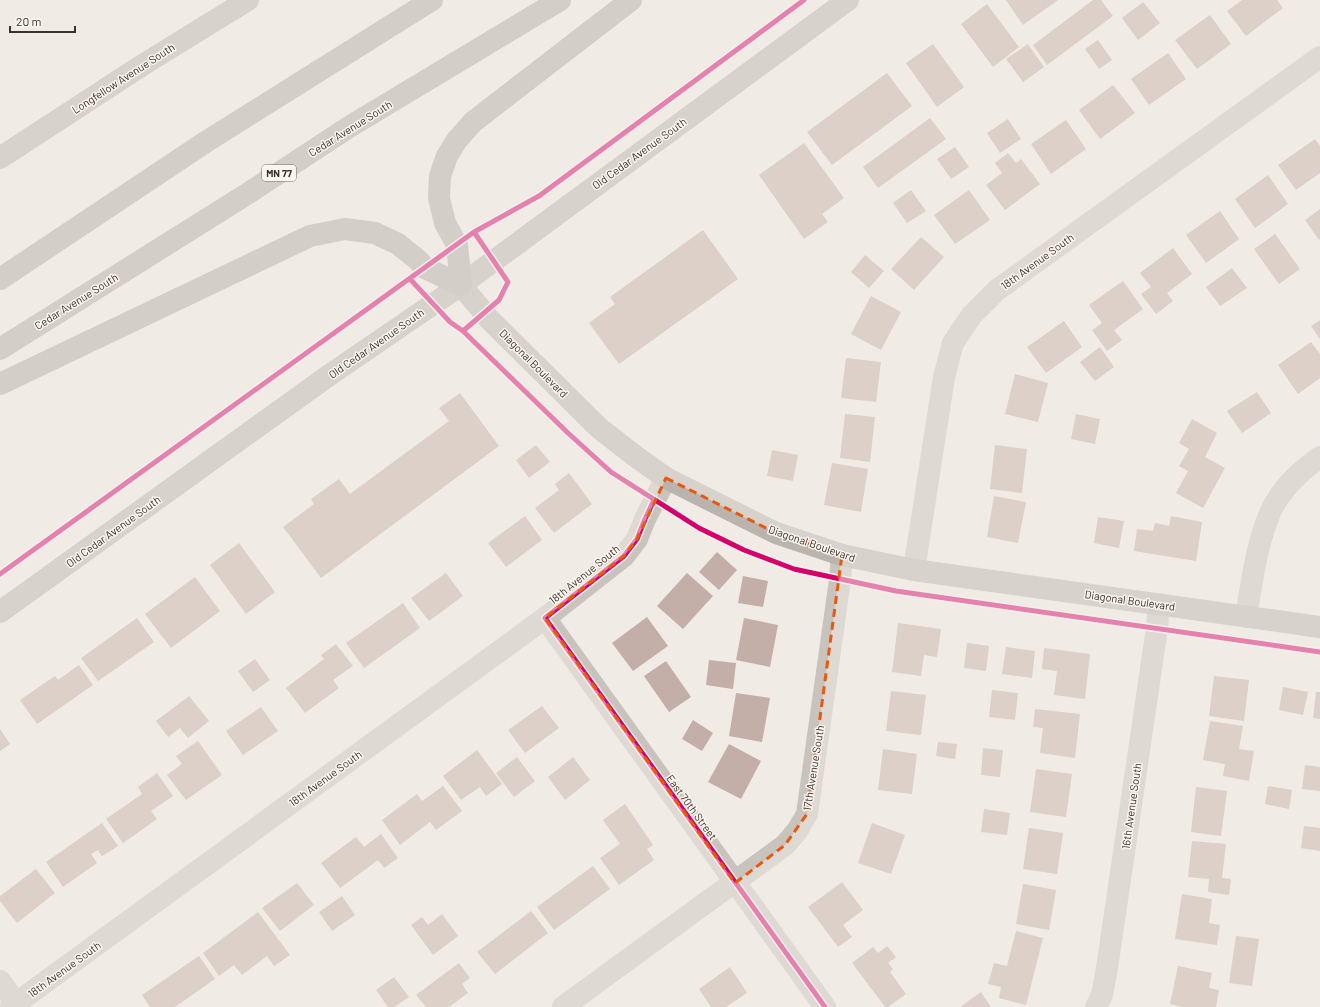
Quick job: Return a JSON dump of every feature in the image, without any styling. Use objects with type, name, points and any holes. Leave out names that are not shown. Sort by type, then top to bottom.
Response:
[{"type":"highway","points":[[0,279],[204,143],[432,0]]},
{"type":"highway","name":"Cedar Avenue South","points":[[0,349],[234,202],[349,127],[560,0]]},
{"type":"highway","points":[[461,285],[457,245],[445,223],[439,198],[440,176],[447,156],[457,140],[473,122],[631,0]]},
{"type":"highway","points":[[0,384],[310,236],[345,229],[375,233],[398,244],[418,260],[425,268],[461,285]]},
{"type":"street","name":"Longfellow Avenue South","points":[[0,158],[141,66],[248,0]]},
{"type":"street","name":"Old Cedar Avenue South","points":[[0,612],[334,372],[461,285],[848,0]]},
{"type":"street","name":"18th Avenue South","points":[[914,570],[944,377],[953,343],[972,315],[997,290],[1320,57]]},
{"type":"street","name":"Diagonal Boulevard","points":[[461,285],[489,319],[599,428],[666,478],[776,533],[842,555],[914,570],[1320,628]]},
{"type":"street","points":[[1246,617],[1259,544],[1270,512],[1288,484],[1320,457]]},
{"type":"street","name":"18th Avenue South","points":[[16,1006],[544,618],[624,556],[637,539],[645,519],[666,478]]},
{"type":"street","name":"17th Avenue South","points":[[563,1007],[785,845],[797,831],[807,814],[840,580],[842,555]]},
{"type":"street","name":"16th Avenue South","points":[[1096,1007],[1102,995],[1108,968],[1157,628],[1159,604]]},
{"type":"street","name":"East 70th Street","points":[[544,618],[825,1007]]},
{"type":"street","points":[[0,980],[16,1006]]},
{"type":"highlighted area","points":[[666,478],[776,533],[842,555],[841,571],[807,814],[785,845],[735,883],[545,618],[624,556],[637,539]]},
{"type":"building","points":[[1006,0],[1058,0],[1023,25]]},
{"type":"building","points":[[1093,0],[1101,0],[1113,16],[1047,65],[1033,45]]},
{"type":"building","points":[[1242,0],[1277,0],[1283,8],[1246,36],[1227,11]]},
{"type":"building","points":[[1143,2],[1160,23],[1138,40],[1122,18]]},
{"type":"building","points":[[987,4],[1019,47],[993,67],[961,24]]},
{"type":"building","points":[[1210,15],[1231,44],[1197,69],[1175,40]]},
{"type":"building","points":[[1098,40],[1112,60],[1099,69],[1085,49]]},
{"type":"building","points":[[933,44],[964,87],[937,107],[906,63]]},
{"type":"building","points":[[1028,44],[1044,67],[1023,82],[1006,59]]},
{"type":"building","points":[[1168,53],[1186,79],[1149,105],[1131,79]]},
{"type":"building","points":[[887,73],[912,106],[832,165],[807,132]]},
{"type":"building","points":[[1113,85],[1135,113],[1100,139],[1079,110]]},
{"type":"building","points":[[930,118],[946,139],[878,188],[863,167]]},
{"type":"building","points":[[1008,119],[1021,139],[1000,153],[987,133]]},
{"type":"building","points":[[1066,120],[1086,149],[1051,174],[1031,144]]},
{"type":"building","points":[[1315,139],[1320,146],[1320,173],[1296,190],[1278,165]]},
{"type":"building","points":[[804,143],[844,198],[822,214],[828,222],[804,239],[759,175]]},
{"type":"building","points":[[955,147],[969,167],[951,179],[937,159]]},
{"type":"building","points":[[1008,153],[1016,163],[1021,159],[1040,184],[1005,210],[986,185],[1002,173],[995,163]]},
{"type":"building","points":[[1268,175],[1288,204],[1255,228],[1235,199]]},
{"type":"building","points":[[911,190],[926,211],[907,223],[893,203]]},
{"type":"building","points":[[969,190],[990,220],[955,244],[934,215]]},
{"type":"building","points":[[1320,209],[1320,239],[1319,240],[1305,220]]},
{"type":"building","points":[[1220,211],[1239,239],[1206,263],[1186,235]]},
{"type":"building","points":[[703,230],[738,279],[619,364],[589,323],[615,304],[610,297]]},
{"type":"building","points":[[1275,234],[1300,269],[1279,284],[1254,249]]},
{"type":"building","points":[[921,237],[944,257],[914,290],[891,269]]},
{"type":"building","points":[[1173,248],[1192,274],[1167,293],[1173,301],[1156,314],[1141,294],[1151,287],[1140,273]]},
{"type":"building","points":[[865,255],[884,271],[869,288],[851,272]]},
{"type":"building","points":[[1232,268],[1247,288],[1220,306],[1206,287]]},
{"type":"building","points":[[1123,281],[1143,309],[1114,330],[1122,340],[1107,351],[1092,330],[1102,323],[1089,305]]},
{"type":"building","points":[[871,296],[901,312],[881,350],[851,334]]},
{"type":"building","points":[[1320,320],[1320,339],[1311,326]]},
{"type":"building","points":[[1064,321],[1082,347],[1046,373],[1027,347]]},
{"type":"building","points":[[1311,342],[1320,354],[1320,378],[1298,394],[1278,365]]},
{"type":"building","points":[[1100,347],[1114,367],[1095,381],[1080,362]]},
{"type":"building","points":[[846,358],[881,362],[876,402],[841,398]]},
{"type":"building","points":[[1015,374],[1048,383],[1038,422],[1005,414]]},
{"type":"building","points":[[1257,392],[1271,413],[1242,433],[1227,411]]},
{"type":"building","points":[[460,393],[499,446],[321,578],[283,527],[314,504],[311,499],[339,479],[350,494],[449,421],[439,408]]},
{"type":"building","points":[[845,414],[875,417],[870,462],[840,458]]},
{"type":"building","points":[[1076,414],[1100,419],[1095,444],[1071,439]]},
{"type":"building","points":[[1192,419],[1217,433],[1205,457],[1225,468],[1203,508],[1176,493],[1188,471],[1179,466],[1189,449],[1179,443]]},
{"type":"building","points":[[536,445],[550,462],[529,478],[516,460]]},
{"type":"building","points":[[995,445],[1027,449],[1022,493],[990,489]]},
{"type":"building","points":[[772,450],[798,455],[793,481],[767,476]]},
{"type":"building","points":[[832,463],[868,469],[861,512],[824,505]]},
{"type":"building","points":[[569,473],[592,504],[554,533],[535,508],[559,490],[555,484]]},
{"type":"building","points":[[994,496],[1026,502],[1018,543],[987,537]]},
{"type":"building","points":[[525,516],[542,540],[506,567],[488,543]]},
{"type":"building","points":[[1171,516],[1202,522],[1196,561],[1134,551],[1137,529],[1153,531],[1155,523],[1169,526]]},
{"type":"building","points":[[1098,517],[1124,521],[1119,548],[1094,543]]},
{"type":"building","points":[[239,543],[275,592],[246,614],[210,565]]},
{"type":"building","points":[[717,552],[737,570],[719,590],[699,572]]},
{"type":"building","points":[[446,573],[463,596],[429,621],[411,598]]},
{"type":"building","points":[[687,573],[713,596],[683,629],[657,606]]},
{"type":"building","points":[[743,576],[768,581],[763,607],[738,603]]},
{"type":"building","points":[[195,577],[220,611],[171,648],[145,614]]},
{"type":"building","points":[[403,603],[420,628],[364,668],[346,643]]},
{"type":"building","points":[[647,617],[668,646],[633,671],[612,643]]},
{"type":"building","points":[[137,618],[154,642],[98,681],[81,658]]},
{"type":"building","points":[[744,618],[778,625],[770,667],[736,660]]},
{"type":"building","points":[[898,623],[941,629],[937,657],[924,655],[921,676],[892,672]]},
{"type":"building","points":[[967,643],[989,646],[986,671],[964,668]]},
{"type":"building","points":[[336,644],[353,666],[333,680],[339,688],[305,713],[286,688],[324,659],[321,655]]},
{"type":"building","points":[[1006,647],[1035,651],[1032,678],[1002,674]]},
{"type":"building","points":[[1044,648],[1090,654],[1085,699],[1054,695],[1057,671],[1042,669]]},
{"type":"building","points":[[255,659],[270,680],[253,692],[238,671]]},
{"type":"building","points":[[709,660],[736,663],[733,689],[706,685]]},
{"type":"building","points":[[666,661],[691,697],[669,712],[644,676]]},
{"type":"building","points":[[79,665],[93,685],[37,724],[20,700],[55,676],[58,680]]},
{"type":"building","points":[[1214,676],[1249,680],[1244,721],[1209,716]]},
{"type":"building","points":[[1283,687],[1308,692],[1303,715],[1279,710]]},
{"type":"building","points":[[992,690],[1018,693],[1015,720],[989,717]]},
{"type":"building","points":[[891,691],[926,695],[921,735],[886,731]]},
{"type":"building","points":[[1316,692],[1320,692],[1320,719],[1313,718]]},
{"type":"building","points":[[736,693],[770,698],[762,742],[729,736]]},
{"type":"building","points":[[189,696],[209,721],[188,738],[180,728],[168,737],[156,721]]},
{"type":"building","points":[[542,706],[559,728],[525,753],[508,730]]},
{"type":"building","points":[[261,707],[278,731],[243,755],[226,731]]},
{"type":"building","points":[[1035,709],[1080,714],[1075,758],[1040,753],[1043,728],[1033,727]]},
{"type":"building","points":[[693,720],[713,733],[702,751],[682,739]]},
{"type":"building","points":[[1210,721],[1243,726],[1239,749],[1254,751],[1249,781],[1223,776],[1225,764],[1203,760]]},
{"type":"building","points":[[0,729],[10,744],[0,751]]},
{"type":"building","points":[[198,741],[222,775],[186,800],[167,775],[182,764],[176,756]]},
{"type":"building","points":[[938,742],[957,744],[955,759],[936,756]]},
{"type":"building","points":[[729,744],[761,761],[741,799],[708,782]]},
{"type":"building","points":[[983,748],[1003,750],[1000,777],[981,775]]},
{"type":"building","points":[[883,749],[917,754],[912,794],[878,790]]},
{"type":"building","points":[[477,750],[502,784],[486,796],[480,787],[461,800],[443,776]]},
{"type":"building","points":[[517,757],[535,781],[514,797],[496,773]]},
{"type":"building","points":[[573,757],[590,780],[565,800],[548,777]]},
{"type":"building","points":[[1305,765],[1320,767],[1320,791],[1302,789]]},
{"type":"building","points":[[1036,769],[1072,774],[1066,817],[1030,812]]},
{"type":"building","points":[[157,773],[173,796],[151,811],[157,819],[123,843],[106,819],[142,794],[138,787]]},
{"type":"building","points":[[443,786],[462,811],[436,830],[430,822],[400,845],[382,820],[417,794],[422,801]]},
{"type":"building","points":[[1268,786],[1292,790],[1289,809],[1265,804]]},
{"type":"building","points":[[1196,787],[1227,791],[1221,836],[1191,832]]},
{"type":"building","points":[[625,804],[653,845],[647,849],[654,860],[619,885],[600,858],[620,844],[603,820]]},
{"type":"building","points":[[984,809],[1010,813],[1007,835],[981,832]]},
{"type":"building","points":[[102,823],[118,846],[102,856],[98,850],[91,854],[97,863],[63,887],[46,862]]},
{"type":"building","points":[[872,823],[905,835],[891,874],[858,863]]},
{"type":"building","points":[[1304,826],[1320,828],[1320,851],[1301,848]]},
{"type":"building","points":[[1029,828],[1063,833],[1057,874],[1023,869]]},
{"type":"building","points":[[381,834],[398,858],[384,868],[378,860],[340,888],[321,863],[356,837],[364,847]]},
{"type":"building","points":[[1192,841],[1226,844],[1222,878],[1231,879],[1229,895],[1208,892],[1209,879],[1188,877]]},
{"type":"building","points":[[593,866],[610,889],[554,930],[537,907]]},
{"type":"building","points":[[36,869],[55,893],[17,923],[0,901],[0,896]]},
{"type":"building","points":[[842,882],[863,910],[843,925],[852,937],[838,947],[808,907]]},
{"type":"building","points":[[297,883],[314,905],[280,931],[262,908]]},
{"type":"building","points":[[1023,884],[1056,890],[1049,930],[1016,924]]},
{"type":"building","points":[[1182,894],[1212,899],[1209,923],[1220,925],[1217,945],[1175,939]]},
{"type":"building","points":[[342,896],[355,915],[332,931],[319,912]]},
{"type":"building","points":[[531,911],[548,933],[495,974],[477,952]]},
{"type":"building","points":[[258,912],[290,955],[274,966],[267,956],[242,975],[234,965],[219,976],[203,953]]},
{"type":"building","points":[[442,914],[458,936],[433,955],[411,925],[422,917],[428,925]]},
{"type":"building","points":[[1016,931],[1043,938],[1026,1005],[999,998],[1001,987],[988,984],[994,963],[1007,966]]},
{"type":"building","points":[[1236,936],[1259,939],[1252,986],[1229,983]]},
{"type":"building","points":[[887,946],[896,957],[888,963],[893,969],[890,972],[906,994],[888,1007],[885,1007],[852,963],[873,947],[878,953]]},
{"type":"building","points":[[199,956],[215,979],[175,1007],[150,1007],[142,995]]},
{"type":"building","points":[[459,963],[470,978],[462,984],[468,993],[449,1007],[426,1007],[416,995]]},
{"type":"building","points":[[1178,966],[1212,973],[1209,988],[1219,990],[1216,1007],[1182,1007],[1170,1004]]},
{"type":"building","points":[[730,967],[747,993],[726,1007],[711,1007],[699,989]]},
{"type":"building","points":[[394,977],[409,997],[394,1007],[388,1007],[376,990]]},
{"type":"building","points":[[981,992],[991,1007],[960,1007]]},
{"type":"cycle path","points":[[0,574],[474,232],[539,196],[804,0]]},
{"type":"cycle path","points":[[463,331],[499,300],[508,282],[474,232]]},
{"type":"cycle path","points":[[410,279],[450,322],[463,331],[568,433],[611,472],[699,528],[744,550],[794,569],[896,591],[1320,652]]},
{"type":"cycle path","points":[[654,500],[637,539],[624,556],[545,618],[825,1007]]}]
